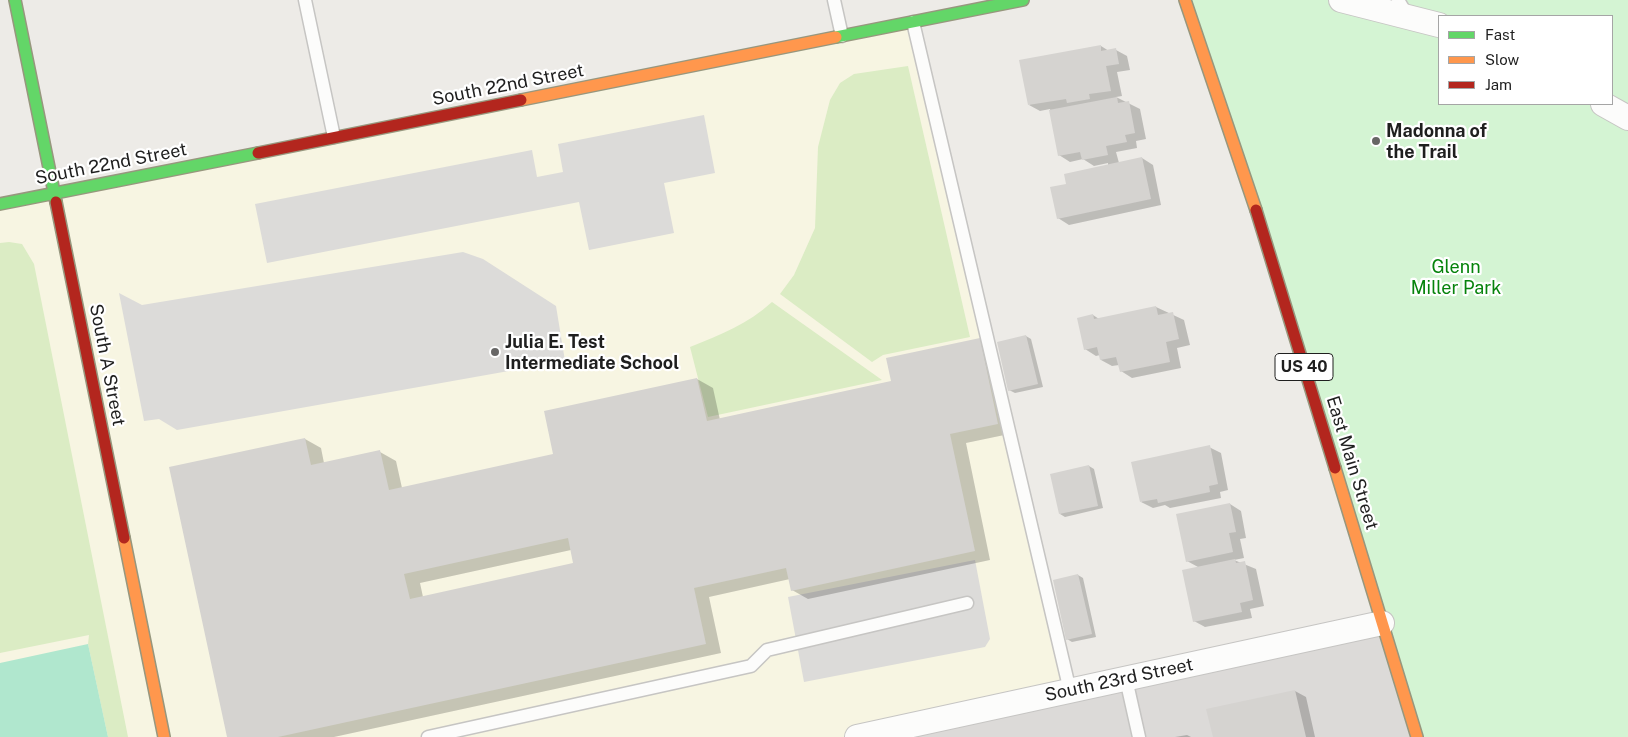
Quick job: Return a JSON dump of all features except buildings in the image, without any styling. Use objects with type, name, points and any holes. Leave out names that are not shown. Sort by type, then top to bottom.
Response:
[{"type":"street","name":"South A Street","points":[[15,0],[164,737]]},
{"type":"street","name":"South 22nd Street","points":[[0,204],[1023,0]]},
{"type":"street","name":"East Main Street","points":[[1186,0],[1260,222],[1417,737]]},
{"type":"street","points":[[1341,0],[1403,8],[1438,25]]},
{"type":"street","points":[[1605,105],[1628,118]]},
{"type":"street","name":"South 23rd Street","points":[[856,737],[1382,623]]},
{"type":"lane","points":[[305,0],[334,137]]},
{"type":"lane","points":[[834,0],[842,36]]},
{"type":"lane","points":[[913,22],[1070,691]]},
{"type":"lane","points":[[428,737],[751,666],[767,650],[968,603]]},
{"type":"lane","points":[[1126,679],[1139,737]]},
{"type":"shaded area","name":"Julia E. Test Intermediate School","points":[[913,22],[1070,691],[856,737],[0,737],[0,204]]},
{"type":"shaded area","points":[[704,115],[715,173],[664,183],[674,233],[589,250],[579,202],[267,263],[255,204],[532,150],[537,177],[563,172],[558,144]]},
{"type":"shaded area","points":[[463,252],[483,259],[556,306],[565,361],[177,430],[159,419],[144,421],[119,293],[142,305]]},
{"type":"shaded area","points":[[975,560],[990,639],[985,647],[804,682],[788,597]]},
{"type":"shaded area","points":[[1382,623],[1417,737],[858,737]]},
{"type":"green space","name":"Glenn Miller Park","points":[[1185,0],[1628,0],[1628,737],[1417,737]]},
{"type":"green space","points":[[908,66],[970,337],[883,355],[872,362],[780,294],[794,275],[815,228],[818,147],[830,100],[840,83],[854,74]]},
{"type":"green space","points":[[0,243],[22,244],[34,264],[128,737],[108,737],[88,644],[89,635],[0,653]]},
{"type":"green space","points":[[772,302],[882,380],[708,417],[690,347],[743,323]]},
{"type":"green space","points":[[88,644],[108,737],[0,737],[0,663]]},
{"type":"traffic: fast","points":[[15,0],[56,202]]},
{"type":"traffic: fast","points":[[836,37],[1023,0]]},
{"type":"traffic: fast","points":[[0,204],[258,153]]},
{"type":"traffic: slow","points":[[1185,0],[1256,210]]},
{"type":"traffic: slow","points":[[521,100],[836,37]]},
{"type":"traffic: slow","points":[[1335,468],[1417,737]]},
{"type":"traffic: slow","points":[[124,538],[164,737]]},
{"type":"traffic: jam","points":[[258,153],[521,100]]},
{"type":"traffic: jam","points":[[56,202],[124,538]]},
{"type":"traffic: jam","points":[[1256,210],[1335,468]]},
{"type":"place","name":"Madonna of the Trail","points":[[1376,141]]},
{"type":"place","name":"Julia E. Test Intermediate School","points":[[495,352]]}]
